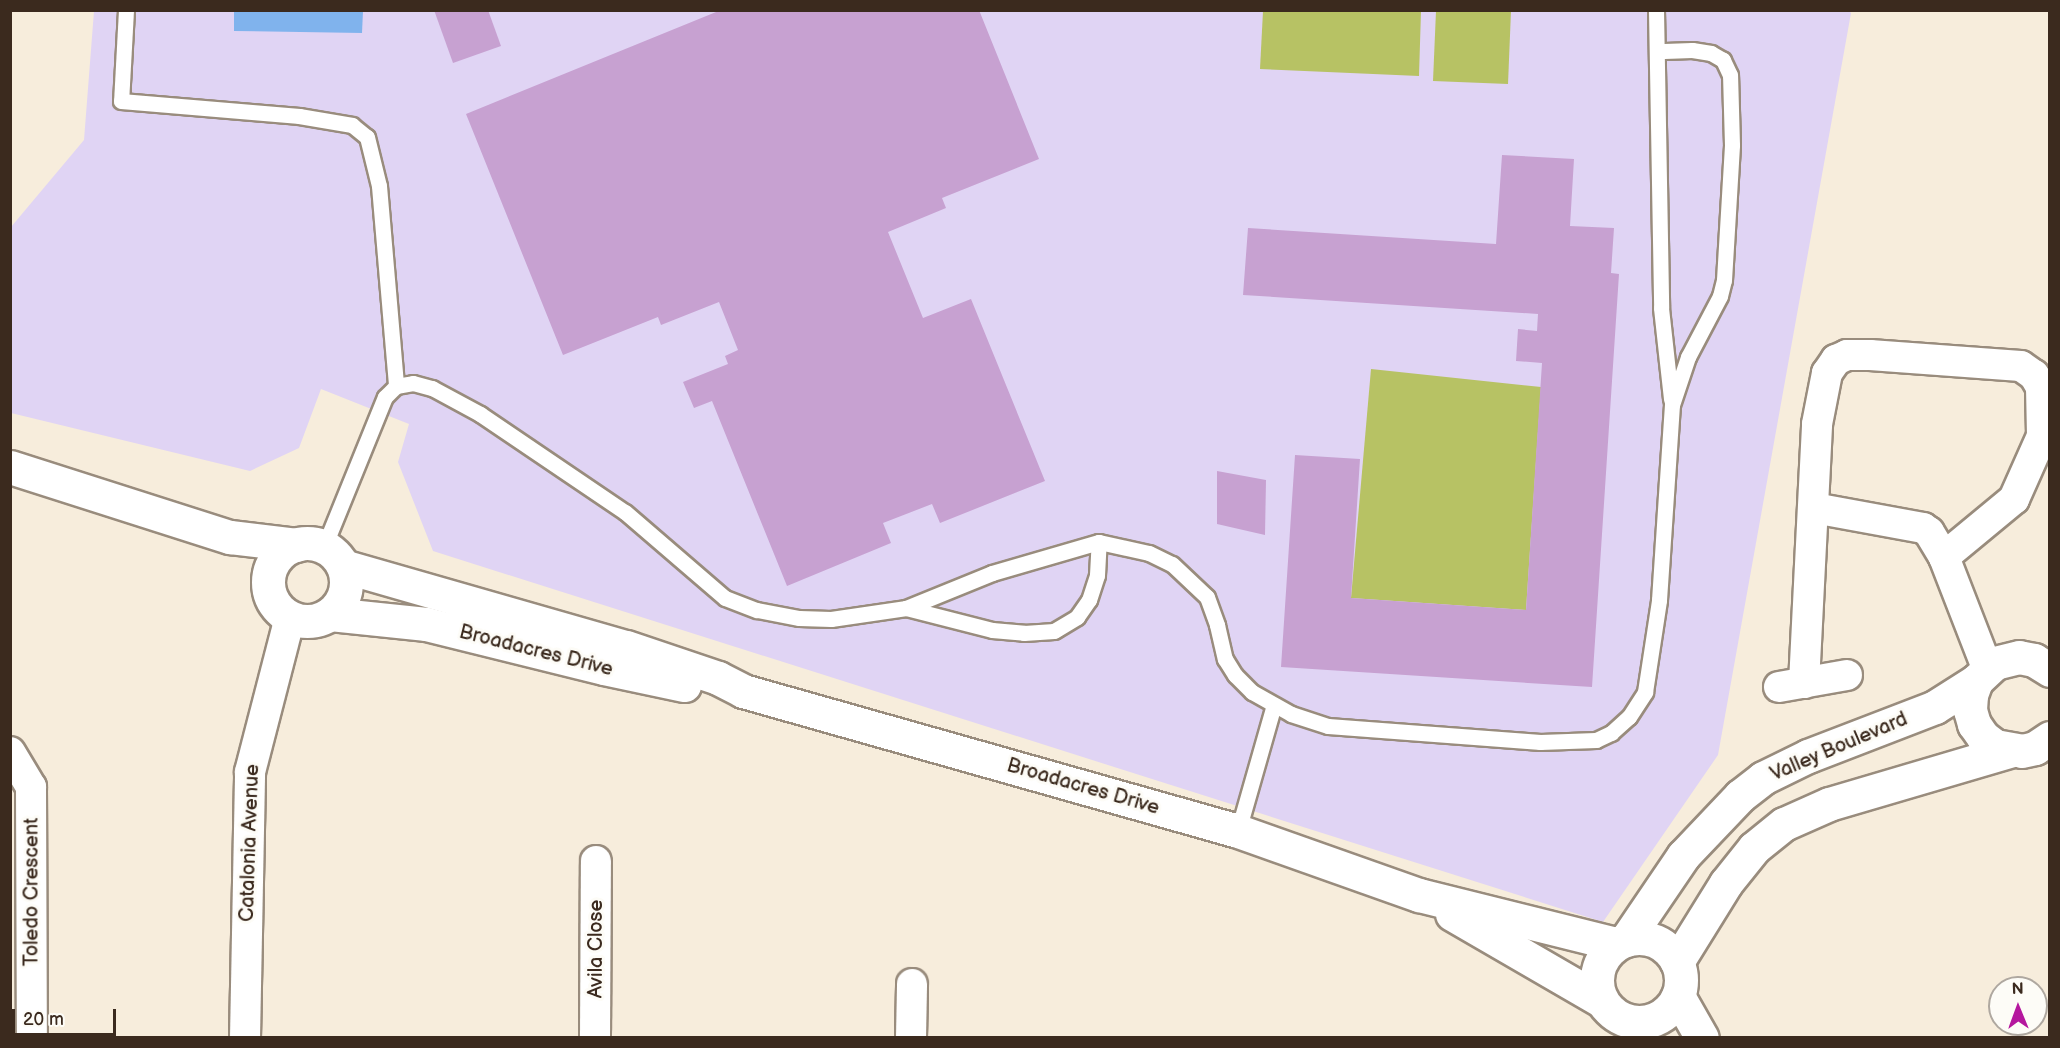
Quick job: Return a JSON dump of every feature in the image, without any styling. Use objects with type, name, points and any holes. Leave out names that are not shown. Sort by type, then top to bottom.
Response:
[{"type":"street","points":[[1847,675],[1792,685],[1814,508],[1817,424],[1827,373],[1836,360],[1847,355],[1870,355],[2021,366],[2034,375],[2041,387],[2042,436],[2014,499],[1944,557]]},
{"type":"street","name":"Broadacres Drive","points":[[10,467],[230,537],[321,553],[626,647],[718,678],[743,691]]},
{"type":"street","points":[[1814,508],[1923,528],[1929,532],[1944,557],[1989,669]]},
{"type":"street","points":[[230,537],[268,585],[272,599],[279,609],[290,617]]},
{"type":"street","points":[[268,585],[275,559],[285,550],[321,553],[346,579],[345,593],[339,605],[330,614]]},
{"type":"street","name":"Broadacres Drive","points":[[290,617],[303,621],[317,620],[330,614],[426,624],[667,682],[743,691],[1238,831],[1419,895],[1621,942],[1638,938],[1661,944],[1677,962]]},
{"type":"street","name":"Catalonia Avenue","points":[[245,1038],[250,772],[290,617]]},
{"type":"street","name":"Valley Boulevard","points":[[1621,942],[1683,856],[1740,796],[1763,778],[1808,756],[1935,707],[1989,669],[2049,639]]},
{"type":"street","points":[[2009,751],[1995,746],[1983,737],[1974,724],[1971,695],[1989,669],[2019,657],[2034,660],[2049,670]]},
{"type":"street","points":[[1702,1038],[1678,996],[1680,973],[1677,962],[1726,883],[1754,848],[1784,824],[1829,804],[2009,751],[2028,750],[2048,743]]},
{"type":"street","name":"Toledo Crescent","points":[[10,752],[31,787],[32,1038]]},
{"type":"street","points":[[1705,833],[1743,862]]},
{"type":"street","name":"Avila Close","points":[[596,861],[596,1038]]},
{"type":"street","name":"Broadacres Drive","points":[[1419,895],[1620,1019]]},
{"type":"street","points":[[1621,942],[1606,952],[1600,964],[1597,989],[1620,1019],[1635,1022],[1661,1016],[1678,996]]},
{"type":"street","points":[[911,1038],[912,984]]},
{"type":"lane","points":[[126,10],[121,101],[298,116],[352,125],[367,137],[379,186],[396,386]]},
{"type":"lane","points":[[321,553],[385,397],[396,386],[413,383],[432,388],[480,414],[624,512],[725,598],[757,610],[799,618],[831,619],[906,608],[992,573],[1099,542],[1149,553],[1172,564],[1207,597],[1225,659],[1235,675],[1252,692],[1291,714],[1328,726],[1564,742],[1596,740],[1611,733],[1629,717],[1645,692],[1659,600],[1672,405],[1660,308],[1656,10]]},
{"type":"lane","points":[[1657,51],[1692,50],[1711,53],[1723,60],[1730,75],[1731,96],[1732,145],[1724,280],[1720,296],[1688,357],[1672,405]]},
{"type":"lane","points":[[906,608],[992,630],[1024,633],[1054,631],[1077,617],[1089,600],[1097,575],[1099,542]]},
{"type":"lane","points":[[1238,831],[1274,705]]},
{"type":"shaded area","points":[[1848,10],[1851,13],[1718,755],[1603,922],[433,551],[398,462],[409,424],[321,389],[299,448],[250,471],[11,413],[11,227],[84,140],[94,11]]},
{"type":"green space","points":[[1263,11],[1421,11],[1419,76],[1260,69]]},
{"type":"green space","points":[[1436,11],[1511,11],[1508,84],[1433,81]]},
{"type":"green space","points":[[1371,369],[1541,387],[1526,610],[1351,598]]},
{"type":"water","points":[[234,11],[363,11],[362,33],[234,31]]},
{"type":"building","points":[[434,10],[488,10],[501,46],[453,63]]},
{"type":"building","points":[[721,10],[979,10],[1039,159],[942,198],[946,208],[888,232],[923,318],[971,299],[1045,481],[940,523],[932,504],[883,523],[891,543],[787,586],[712,401],[694,408],[683,382],[728,364],[725,356],[738,350],[719,302],[661,325],[658,317],[563,355],[466,114]]},
{"type":"building","points":[[1502,155],[1574,159],[1570,226],[1614,228],[1611,273],[1619,274],[1592,687],[1281,667],[1295,455],[1360,459],[1351,598],[1526,610],[1542,363],[1516,361],[1518,329],[1537,331],[1538,314],[1243,295],[1248,228],[1496,244]]},
{"type":"building","points":[[1217,471],[1266,480],[1265,535],[1217,524]]}]
